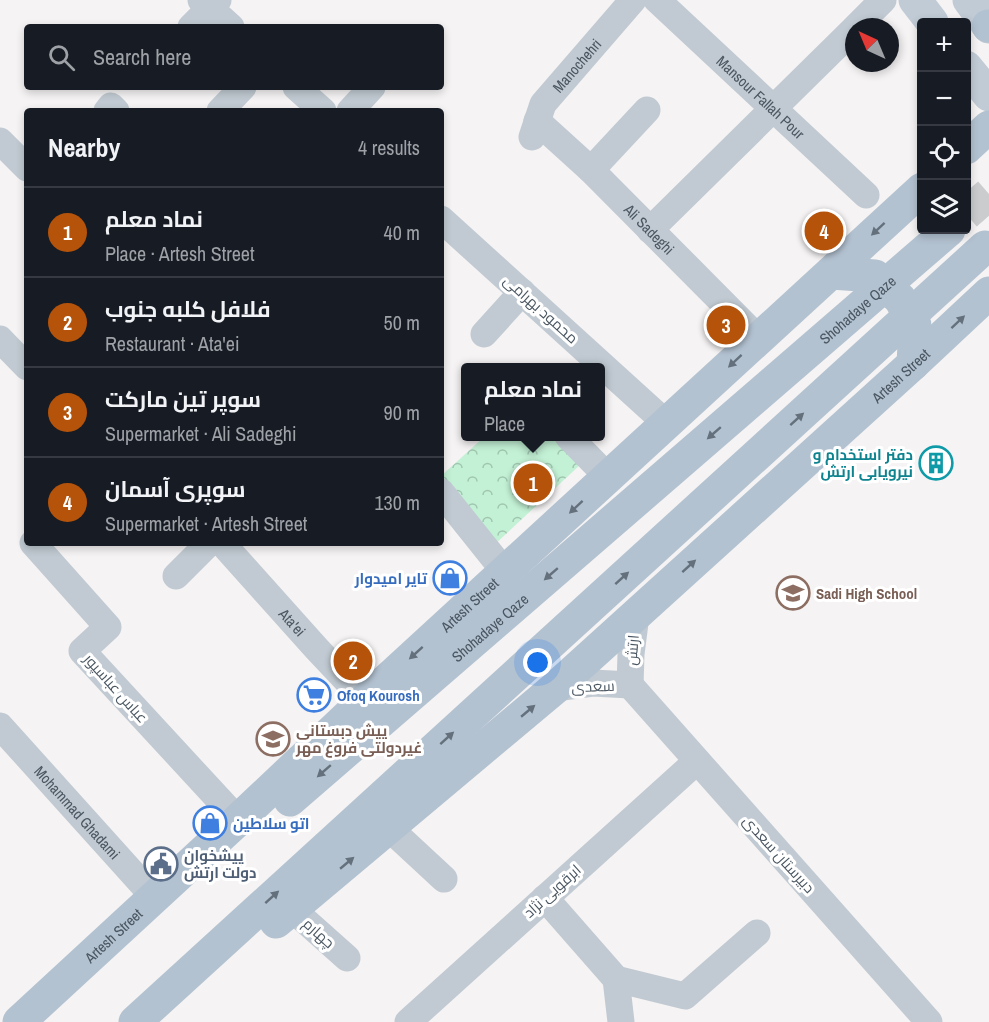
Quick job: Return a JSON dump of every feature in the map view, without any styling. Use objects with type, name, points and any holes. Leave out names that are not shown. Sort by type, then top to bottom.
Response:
[{"type":"main road","points":[[915,0],[929,18]]},
{"type":"main road","points":[[969,0],[989,26]]},
{"type":"main road","points":[[971,143],[989,127]]},
{"type":"main road","name":"Artesh Street","points":[[19,1022],[365,700],[917,193]]},
{"type":"main road","name":"Shohadaye Qaze","points":[[28,1022],[285,804],[944,234]]},
{"type":"main road","points":[[135,1022],[985,247]]},
{"type":"main road","points":[[831,273],[875,276],[900,299],[915,325],[913,364]]},
{"type":"main road","name":"Artesh Street","points":[[157,1022],[555,688],[989,294]]},
{"type":"street","name":"Manochehri","points":[[534,130],[543,104],[633,0]]},
{"type":"street","name":"Mansour Fallah Pour","points":[[657,0],[866,195]]},
{"type":"street","points":[[865,18],[883,0]]},
{"type":"street","points":[[193,24],[210,3],[228,24]]},
{"type":"street","points":[[650,230],[845,38]]},
{"type":"street","points":[[223,108],[240,90]]},
{"type":"street","points":[[300,90],[320,108]]},
{"type":"street","points":[[353,108],[369,90]]},
{"type":"street","points":[[591,170],[647,110]]},
{"type":"street","name":"Ali Sadeghi","points":[[534,130],[591,170],[759,339]]},
{"type":"street","points":[[0,141],[24,165]]},
{"type":"street","name":"محمود بهرامی","points":[[444,222],[600,363]]},
{"type":"street","points":[[484,334],[522,292]]},
{"type":"street","points":[[0,339],[24,364]]},
{"type":"street","name":"محمود بهرامی","points":[[605,368],[667,424]]},
{"type":"street","points":[[573,441],[608,477]]},
{"type":"street","points":[[444,496],[505,572]]},
{"type":"street","name":"عباس عباسپور","points":[[35,546],[108,627],[81,651],[238,820]]},
{"type":"street","points":[[176,576],[206,546]]},
{"type":"street","name":"Ata'ei","points":[[225,546],[365,700]]},
{"type":"street","name":"ارتش","points":[[630,685],[636,615]]},
{"type":"street","name":"سعدی","points":[[555,688],[593,683],[630,685]]},
{"type":"street","name":"دبیرستان سعدی","points":[[630,685],[929,1022]]},
{"type":"street","name":"Mohammad Ghadami","points":[[0,726],[154,897]]},
{"type":"street","name":"ابرقویی نژاد","points":[[408,1022],[697,761]]},
{"type":"street","points":[[389,828],[444,879]]},
{"type":"street","points":[[545,898],[616,978],[685,996],[757,933]]},
{"type":"street","name":"چهارم","points":[[292,909],[347,958]]},
{"type":"street","points":[[616,978],[621,1022]]},
{"type":"green space","points":[[480,441],[559,441],[581,464],[493,546],[444,487],[444,473]]},
{"type":"tunnel","points":[[971,210],[989,194]]},
{"type":"place","name":"سوپری آسمان","points":[[824,231]]},
{"type":"place","name":"سوپر تین مارکت","points":[[726,325]]},
{"type":"place","name":"دفتر استخدام و نیرویابی ارتش","points":[[936,463]]},
{"type":"place","name":"نماد معلم","points":[[533,483]]},
{"type":"place","name":"تایر امیدوار","points":[[450,578]]},
{"type":"place","name":"Sadi High School","points":[[793,593]]},
{"type":"place","name":"فلافل کلبه جنوب","points":[[353,661]]},
{"type":"place","name":"Ofoq Kourosh","points":[[314,695]]},
{"type":"place","name":"پیش دبستانی غیردولتی فروغ مهر","points":[[273,739]]},
{"type":"place","name":"اتو سلاطین","points":[[210,823]]},
{"type":"place","name":"پیشخوان دولت ارتش","points":[[161,864]]}]
